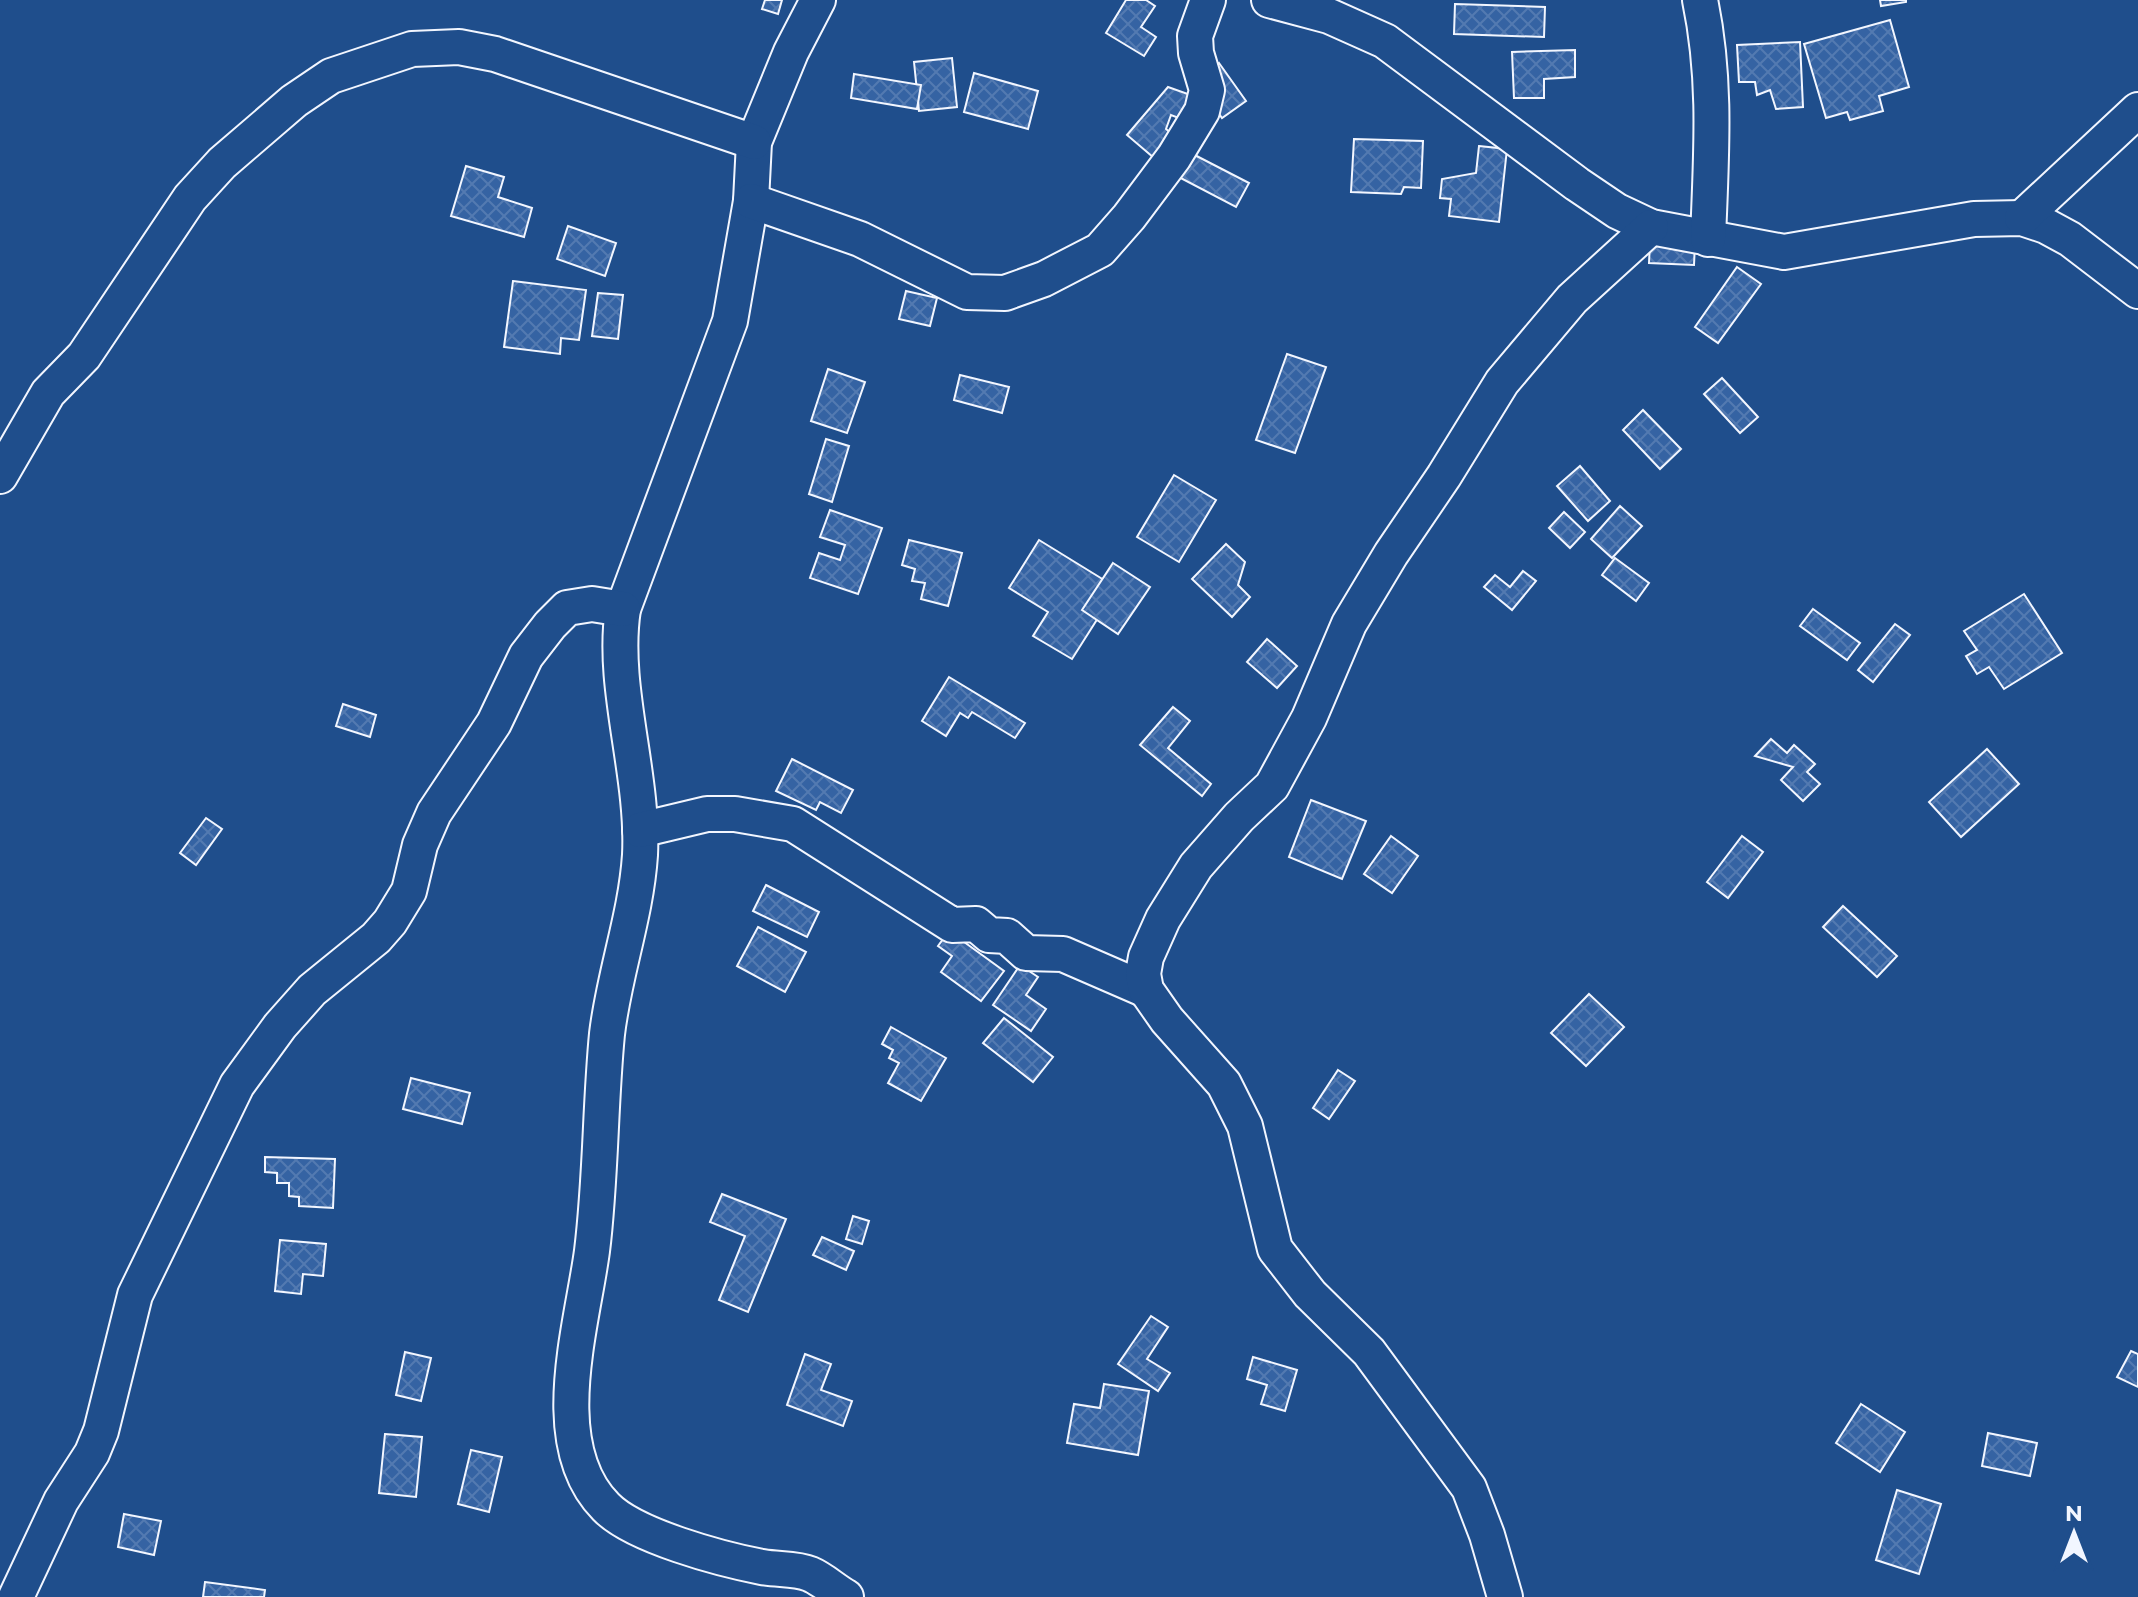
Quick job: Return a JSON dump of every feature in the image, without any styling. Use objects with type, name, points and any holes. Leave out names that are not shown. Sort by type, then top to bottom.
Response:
[{"type":"street","points":[[818,0],[791,52],[754,142],[751,201],[730,321],[623,609],[619,648],[637,774],[640,830],[638,873],[608,1031],[592,1251],[575,1343],[572,1422],[576,1450],[585,1478],[605,1507],[628,1524],[678,1544],[762,1567],[811,1574],[846,1597]]},
{"type":"street","points":[[751,201],[860,239],[967,292],[1005,293],[1044,279],[1100,250],[1174,157],[1202,111],[1207,90],[1196,53],[1195,36],[1208,0]]},
{"type":"street","points":[[1269,0],[1329,16],[1385,41],[1577,184],[1617,211],[1651,227],[1784,252],[1974,219],[2022,218],[2070,239],[2138,291]]},
{"type":"street","points":[[1700,0],[1713,91],[1708,239]]},
{"type":"street","points":[[0,476],[48,393],[84,356],[190,198],[222,163],[294,101],[331,76],[403,51],[435,46],[459,47],[495,54],[754,142]]},
{"type":"street","points":[[2022,218],[2138,110]]},
{"type":"street","points":[[1505,1597],[1469,1488],[1369,1352],[1310,1294],[1275,1249],[1245,1126],[1224,1084],[1167,1020],[1146,990],[1143,974],[1146,957],[1163,919],[1196,866],[1239,817],[1272,786],[1309,718],[1349,624],[1502,382],[1572,299],[1651,227]]},
{"type":"street","points":[[16,1597],[61,1501],[92,1453],[101,1431],[135,1295],[237,1085],[280,1026],[312,990],[376,938],[390,922],[409,891],[420,845],[434,813],[494,723],[526,656],[550,625],[567,608],[592,604],[623,609]]},
{"type":"street","points":[[640,830],[707,814],[735,814],[793,824],[952,925],[976,924],[989,935],[1007,936],[1026,953],[1063,954],[1146,990]]},
{"type":"building","points":[[765,0],[782,0],[778,14],[762,9]]},
{"type":"building","points":[[1126,0],[1146,0],[1155,6],[1141,27],[1156,37],[1144,56],[1106,33]]},
{"type":"building","points":[[1880,0],[1906,0],[1906,2],[1881,6]]},
{"type":"building","points":[[1455,4],[1545,7],[1544,37],[1454,34]]},
{"type":"building","points":[[1890,20],[1909,87],[1879,96],[1883,111],[1850,120],[1847,112],[1826,118],[1804,44]]},
{"type":"building","points":[[1800,42],[1803,107],[1776,109],[1770,90],[1757,95],[1755,82],[1739,82],[1737,45]]},
{"type":"building","points":[[1575,50],[1575,77],[1544,79],[1544,98],[1514,98],[1512,52]]},
{"type":"building","points":[[952,58],[957,107],[919,111],[914,62]]},
{"type":"building","points":[[1219,63],[1246,101],[1222,118],[1195,80]]},
{"type":"building","points":[[974,73],[1038,91],[1028,129],[964,112]]},
{"type":"building","points":[[854,74],[921,85],[917,109],[851,98]]},
{"type":"building","points":[[1168,87],[1202,99],[1192,123],[1171,115],[1166,129],[1179,140],[1160,163],[1127,135]]},
{"type":"building","points":[[1354,139],[1423,141],[1421,188],[1404,187],[1401,194],[1351,192]]},
{"type":"building","points":[[1479,146],[1507,149],[1499,222],[1449,216],[1451,199],[1440,198],[1442,179],[1476,173]]},
{"type":"building","points":[[1185,150],[1249,183],[1236,207],[1173,174]]},
{"type":"building","points":[[466,166],[504,177],[498,197],[532,208],[524,237],[451,216]]},
{"type":"building","points":[[568,226],[616,243],[605,276],[557,259]]},
{"type":"building","points":[[1650,241],[1695,243],[1694,265],[1649,263]]},
{"type":"building","points":[[1737,267],[1761,284],[1718,343],[1695,327]]},
{"type":"building","points":[[513,281],[586,290],[579,340],[561,338],[560,354],[504,347]]},
{"type":"building","points":[[906,291],[937,298],[930,326],[899,319]]},
{"type":"building","points":[[598,293],[623,295],[618,339],[592,336]]},
{"type":"building","points":[[1287,354],[1326,367],[1295,453],[1256,440]]},
{"type":"building","points":[[828,369],[865,382],[847,433],[811,421]]},
{"type":"building","points":[[960,375],[1009,387],[1002,413],[954,400]]},
{"type":"building","points":[[1722,378],[1758,417],[1740,433],[1704,394]]},
{"type":"building","points":[[1643,410],[1681,449],[1660,469],[1623,430]]},
{"type":"building","points":[[826,439],[849,446],[832,502],[809,494]]},
{"type":"building","points":[[1580,466],[1610,501],[1588,521],[1557,486]]},
{"type":"building","points":[[1174,475],[1216,500],[1179,562],[1137,537]]},
{"type":"building","points":[[1620,506],[1642,526],[1612,558],[1591,539]]},
{"type":"building","points":[[830,510],[882,528],[858,594],[810,578],[819,553],[840,560],[845,545],[820,537]]},
{"type":"building","points":[[1564,512],[1585,532],[1570,548],[1549,528]]},
{"type":"building","points":[[909,540],[962,553],[948,606],[921,599],[925,583],[912,581],[915,569],[902,565]]},
{"type":"building","points":[[1039,540],[1117,588],[1072,659],[1033,636],[1048,612],[1009,588]]},
{"type":"building","points":[[1226,544],[1245,562],[1238,585],[1250,597],[1232,617],[1192,579]]},
{"type":"building","points":[[1615,558],[1649,583],[1636,601],[1602,575]]},
{"type":"building","points":[[1113,563],[1150,587],[1118,634],[1082,610]]},
{"type":"building","points":[[1523,571],[1536,581],[1512,610],[1484,587],[1495,575],[1510,587]]},
{"type":"building","points":[[2024,594],[2062,653],[2004,689],[1989,667],[1977,674],[1966,656],[1977,650],[1964,631]]},
{"type":"building","points":[[1813,609],[1860,643],[1847,660],[1800,626]]},
{"type":"building","points":[[1895,624],[1910,635],[1873,682],[1858,670]]},
{"type":"building","points":[[1267,639],[1297,666],[1277,688],[1247,662]]},
{"type":"building","points":[[949,677],[1025,723],[1015,738],[972,712],[968,718],[960,713],[946,736],[922,721]]},
{"type":"building","points":[[343,704],[376,715],[370,737],[336,726]]},
{"type":"building","points":[[1173,707],[1190,721],[1168,748],[1211,784],[1202,796],[1140,745]]},
{"type":"building","points":[[1771,739],[1787,753],[1794,745],[1815,764],[1807,772],[1820,784],[1803,801],[1781,780],[1793,767],[1755,756]]},
{"type":"building","points":[[1987,749],[2019,784],[1961,837],[1929,802]]},
{"type":"building","points":[[792,759],[853,790],[841,813],[820,802],[816,810],[776,791]]},
{"type":"building","points":[[1311,800],[1366,821],[1342,879],[1289,857]]},
{"type":"building","points":[[206,818],[222,829],[196,865],[180,853]]},
{"type":"building","points":[[1391,836],[1418,856],[1392,893],[1364,874]]},
{"type":"building","points":[[1742,836],[1763,852],[1728,898],[1707,882]]},
{"type":"building","points":[[766,885],[819,912],[807,937],[753,911]]},
{"type":"building","points":[[1843,906],[1897,956],[1877,977],[1823,927]]},
{"type":"building","points":[[758,927],[806,952],[785,992],[737,966]]},
{"type":"building","points":[[949,931],[1004,971],[981,1001],[941,972],[952,956],[938,946]]},
{"type":"building","points":[[1020,965],[1038,977],[1026,995],[1046,1009],[1031,1031],[993,1005]]},
{"type":"building","points":[[1589,994],[1624,1027],[1586,1066],[1551,1033]]},
{"type":"building","points":[[1004,1018],[1053,1057],[1033,1082],[983,1043]]},
{"type":"building","points":[[891,1027],[946,1058],[921,1101],[888,1083],[899,1063],[889,1058],[893,1050],[882,1044]]},
{"type":"building","points":[[1338,1070],[1355,1081],[1329,1119],[1313,1108]]},
{"type":"building","points":[[411,1078],[470,1093],[462,1124],[403,1109]]},
{"type":"building","points":[[265,1157],[335,1159],[333,1208],[299,1206],[299,1197],[289,1196],[289,1183],[277,1183],[277,1173],[265,1172]]},
{"type":"building","points":[[722,1194],[786,1219],[748,1312],[719,1300],[745,1236],[710,1222]]},
{"type":"building","points":[[853,1216],[869,1221],[862,1244],[846,1239]]},
{"type":"building","points":[[822,1237],[854,1251],[846,1270],[813,1255]]},
{"type":"building","points":[[280,1240],[326,1244],[323,1276],[303,1274],[301,1294],[275,1291]]},
{"type":"building","points":[[1151,1316],[1168,1327],[1147,1359],[1170,1373],[1158,1391],[1118,1364]]},
{"type":"building","points":[[2131,1351],[2138,1354],[2138,1387],[2117,1377]]},
{"type":"building","points":[[405,1352],[431,1358],[421,1401],[396,1395]]},
{"type":"building","points":[[805,1354],[831,1364],[821,1390],[852,1401],[843,1426],[787,1405]]},
{"type":"building","points":[[1253,1357],[1297,1370],[1285,1411],[1261,1404],[1267,1385],[1247,1379]]},
{"type":"building","points":[[1104,1384],[1149,1391],[1138,1455],[1067,1443],[1074,1404],[1100,1408]]},
{"type":"building","points":[[1861,1404],[1905,1432],[1880,1472],[1836,1443]]},
{"type":"building","points":[[1988,1433],[2037,1443],[2030,1476],[1982,1466]]},
{"type":"building","points":[[385,1434],[422,1437],[416,1497],[379,1493]]},
{"type":"building","points":[[471,1450],[502,1457],[489,1512],[458,1504]]},
{"type":"building","points":[[1897,1490],[1941,1504],[1919,1574],[1876,1560]]},
{"type":"building","points":[[124,1514],[161,1521],[154,1555],[118,1547]]},
{"type":"building","points":[[205,1582],[265,1590],[264,1597],[203,1597]]}]
